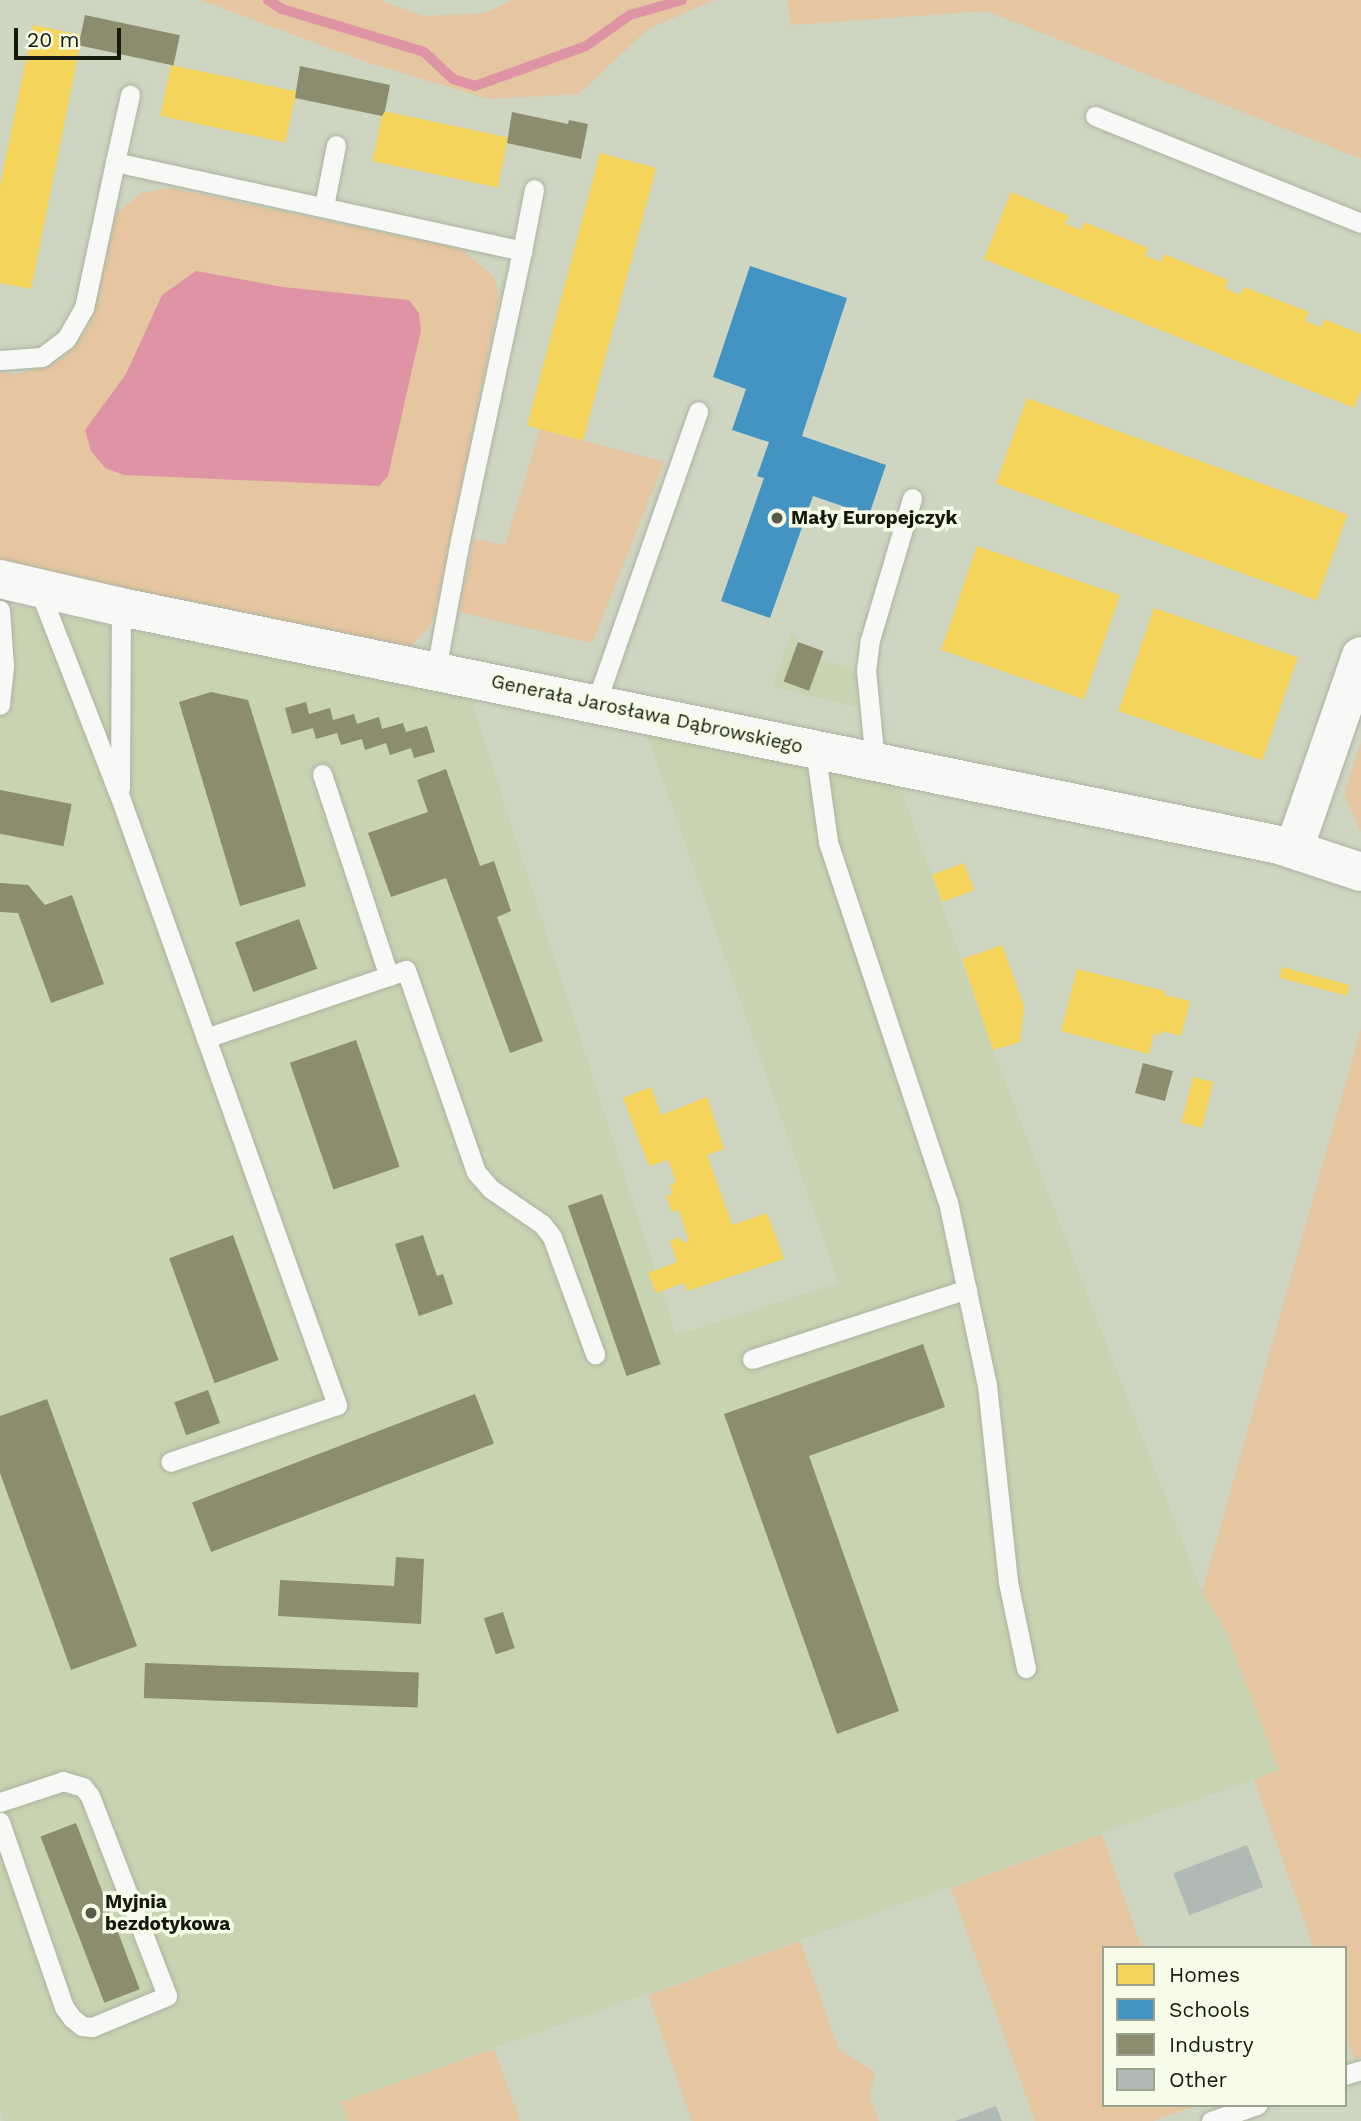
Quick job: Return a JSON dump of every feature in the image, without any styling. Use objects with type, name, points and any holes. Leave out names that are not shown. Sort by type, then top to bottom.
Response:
[{"type":"street","name":"Generała Jarosława Dąbrowskiego","points":[[0,579],[121,607],[1294,849],[1361,872]]},
{"type":"street","points":[[1294,849],[1361,656]]},
{"type":"lane","points":[[0,360],[42,357],[66,339],[84,308],[130,95]]},
{"type":"lane","points":[[1096,116],[1361,223]]},
{"type":"lane","points":[[324,206],[336,145]]},
{"type":"lane","points":[[115,162],[522,251]]},
{"type":"lane","points":[[436,670],[460,540],[534,189]]},
{"type":"lane","points":[[596,704],[698,411]]},
{"type":"lane","points":[[875,762],[866,671],[870,640],[912,498]]},
{"type":"lane","points":[[38,587],[120,797],[337,1405],[170,1462]]},
{"type":"lane","points":[[120,797],[121,607]]},
{"type":"lane","points":[[0,705],[1,636]]},
{"type":"lane","points":[[815,749],[828,842],[948,1202],[987,1385],[1008,1582],[1026,1668]]},
{"type":"lane","points":[[322,774],[388,976]]},
{"type":"lane","points":[[206,1038],[406,970],[476,1172],[491,1189],[542,1224],[552,1237],[595,1354]]},
{"type":"lane","points":[[752,1359],[967,1289]]},
{"type":"lane","points":[[0,1802],[63,1781],[83,1787],[90,1796],[167,1996],[92,2027],[82,2026],[72,2018],[64,2007],[0,1822]]},
{"type":"lane","points":[[1211,2121],[1251,2107]]},
{"type":"shaded area","points":[[201,0],[379,0],[423,16],[485,13],[513,0],[714,0],[648,29],[579,94],[488,99],[369,63]]},
{"type":"shaded area","points":[[787,0],[1361,0],[1361,159],[986,11],[791,25]]},
{"type":"shaded area","points":[[170,188],[461,249],[494,277],[499,299],[435,615],[427,630],[412,645],[403,647],[0,562],[0,372],[14,375],[47,366],[63,358],[79,341],[90,323],[97,301],[115,215],[141,193]]},
{"type":"shaded area","points":[[196,271],[283,287],[409,300],[419,313],[421,330],[388,476],[379,486],[124,475],[105,468],[91,451],[85,430],[126,374],[162,295]]},
{"type":"shaded area","points":[[540,429],[664,462],[592,643],[459,612],[474,539],[505,545]]},
{"type":"shaded area","points":[[0,604],[470,697],[676,1335],[839,1283],[647,734],[899,784],[993,1050],[1202,1592],[1225,1629],[1280,1770],[341,2102],[348,2121],[4,2121],[0,2109]]},
{"type":"shaded area","points":[[791,633],[799,637],[798,642],[823,651],[821,659],[857,671],[857,707],[773,687]]},
{"type":"shaded area","points":[[1361,742],[1361,832],[1344,794]]},
{"type":"shaded area","points":[[1361,1029],[1361,2057],[1355,2060],[1347,2039],[1347,1946],[1313,1946],[1254,1780],[1279,1770],[1225,1629],[1202,1592]]},
{"type":"shaded area","points":[[1102,1834],[1140,1943],[1145,1946],[1102,1946],[1102,2107],[1192,2107],[1153,2121],[1035,2121],[951,1888]]},
{"type":"shaded area","points":[[800,1941],[839,2050],[875,2072],[870,2097],[879,2121],[692,2121],[648,1995]]},
{"type":"shaded area","points":[[494,2049],[520,2121],[348,2121],[341,2102]]},
{"type":"building: Homes","points":[[33,25],[82,35],[31,289],[0,283],[0,186]]},
{"type":"building: Homes","points":[[171,65],[296,92],[285,142],[160,116]]},
{"type":"building: Homes","points":[[383,111],[508,138],[498,187],[372,161]]},
{"type":"building: Homes","points":[[600,153],[656,168],[583,440],[527,425]]},
{"type":"building: Homes","points":[[1011,192],[1069,216],[1065,224],[1081,230],[1084,222],[1148,248],[1145,256],[1161,262],[1164,254],[1228,280],[1225,288],[1240,295],[1244,287],[1309,312],[1305,321],[1321,327],[1324,319],[1361,334],[1361,390],[1354,408],[984,259]]},
{"type":"building: Homes","points":[[1027,398],[1347,515],[1316,600],[996,484]]},
{"type":"building: Homes","points":[[977,546],[1120,595],[1084,699],[941,650]]},
{"type":"building: Homes","points":[[1154,608],[1298,657],[1262,761],[1119,711]]},
{"type":"building: Homes","points":[[964,863],[974,890],[942,902],[932,875]]},
{"type":"building: Homes","points":[[1002,945],[1024,1006],[1020,1042],[993,1050],[962,959]]},
{"type":"building: Homes","points":[[1282,967],[1350,985],[1347,996],[1279,978]]},
{"type":"building: Homes","points":[[1077,969],[1165,991],[1164,995],[1190,1001],[1181,1036],[1162,1031],[1161,1035],[1154,1033],[1149,1054],[1061,1031]]},
{"type":"building: Homes","points":[[1193,1077],[1213,1082],[1202,1128],[1182,1123]]},
{"type":"building: Homes","points":[[651,1087],[661,1115],[707,1097],[724,1149],[707,1155],[732,1225],[767,1213],[784,1259],[687,1291],[684,1283],[656,1293],[648,1273],[677,1262],[670,1241],[680,1237],[683,1243],[689,1241],[679,1210],[672,1212],[666,1196],[673,1194],[670,1185],[676,1182],[668,1160],[649,1166],[623,1098]]},
{"type":"building: Schools","points":[[750,266],[847,298],[802,436],[886,465],[869,515],[813,496],[770,618],[721,601],[764,478],[757,476],[769,442],[732,430],[746,389],[713,377]]},
{"type":"building: Industry","points":[[85,15],[180,35],[173,65],[79,45]]},
{"type":"building: Industry","points":[[300,66],[390,85],[385,111],[382,116],[295,98]]},
{"type":"building: Industry","points":[[512,112],[568,124],[569,120],[588,124],[581,159],[507,143]]},
{"type":"building: Industry","points":[[798,642],[823,651],[809,691],[784,681]]},
{"type":"building: Industry","points":[[211,692],[248,700],[306,886],[240,906],[179,702]]},
{"type":"building: Industry","points":[[306,702],[309,714],[330,708],[333,720],[354,714],[357,724],[379,717],[382,729],[403,723],[406,732],[427,726],[435,752],[414,758],[411,748],[390,755],[386,743],[365,750],[362,739],[341,745],[337,733],[316,739],[313,728],[292,734],[285,708]]},
{"type":"building: Industry","points":[[446,769],[480,866],[494,861],[511,911],[497,917],[543,1041],[510,1053],[446,878],[391,897],[368,833],[428,812],[417,780]]},
{"type":"building: Industry","points":[[0,790],[72,804],[63,846],[0,834]]},
{"type":"building: Industry","points":[[0,883],[28,885],[45,905],[72,895],[104,984],[51,1003],[18,913],[0,912]]},
{"type":"building: Industry","points":[[299,919],[317,969],[253,992],[235,942]]},
{"type":"building: Industry","points":[[356,1040],[400,1167],[333,1189],[290,1063]]},
{"type":"building: Industry","points":[[1143,1063],[1173,1071],[1165,1101],[1135,1093]]},
{"type":"building: Industry","points":[[602,1194],[661,1364],[627,1376],[568,1206]]},
{"type":"building: Industry","points":[[233,1235],[278,1360],[215,1383],[169,1258]]},
{"type":"building: Industry","points":[[423,1235],[437,1276],[443,1274],[453,1304],[419,1316],[395,1244]]},
{"type":"building: Industry","points":[[923,1344],[945,1407],[809,1456],[899,1711],[837,1734],[724,1414]]},
{"type":"building: Industry","points":[[208,1390],[220,1423],[186,1435],[174,1402]]},
{"type":"building: Industry","points":[[475,1394],[494,1443],[211,1552],[192,1503]]},
{"type":"building: Industry","points":[[47,1399],[137,1646],[71,1670],[0,1473],[0,1416]]},
{"type":"building: Industry","points":[[396,1557],[424,1559],[421,1624],[278,1616],[280,1580],[394,1586]]},
{"type":"building: Industry","points":[[503,1612],[515,1648],[496,1654],[484,1618]]},
{"type":"building: Industry","points":[[145,1663],[419,1673],[418,1708],[144,1698]]},
{"type":"building: Industry","name":"Myjnia bezdotykowa","points":[[76,1823],[140,1989],[104,2003],[41,1837]]},
{"type":"building: Other","points":[[1247,1845],[1263,1887],[1189,1915],[1173,1873]]},
{"type":"building: Other","points":[[996,2106],[1002,2121],[955,2121]]},
{"type":"waterway","points":[[268,0],[282,9],[424,52],[453,79],[475,86],[586,46],[630,15],[682,0]]},
{"type":"place","name":"Mały Europejczyk","points":[[777,518]]},
{"type":"place","name":"Myjnia bezdotykowa","points":[[91,1913]]}]
